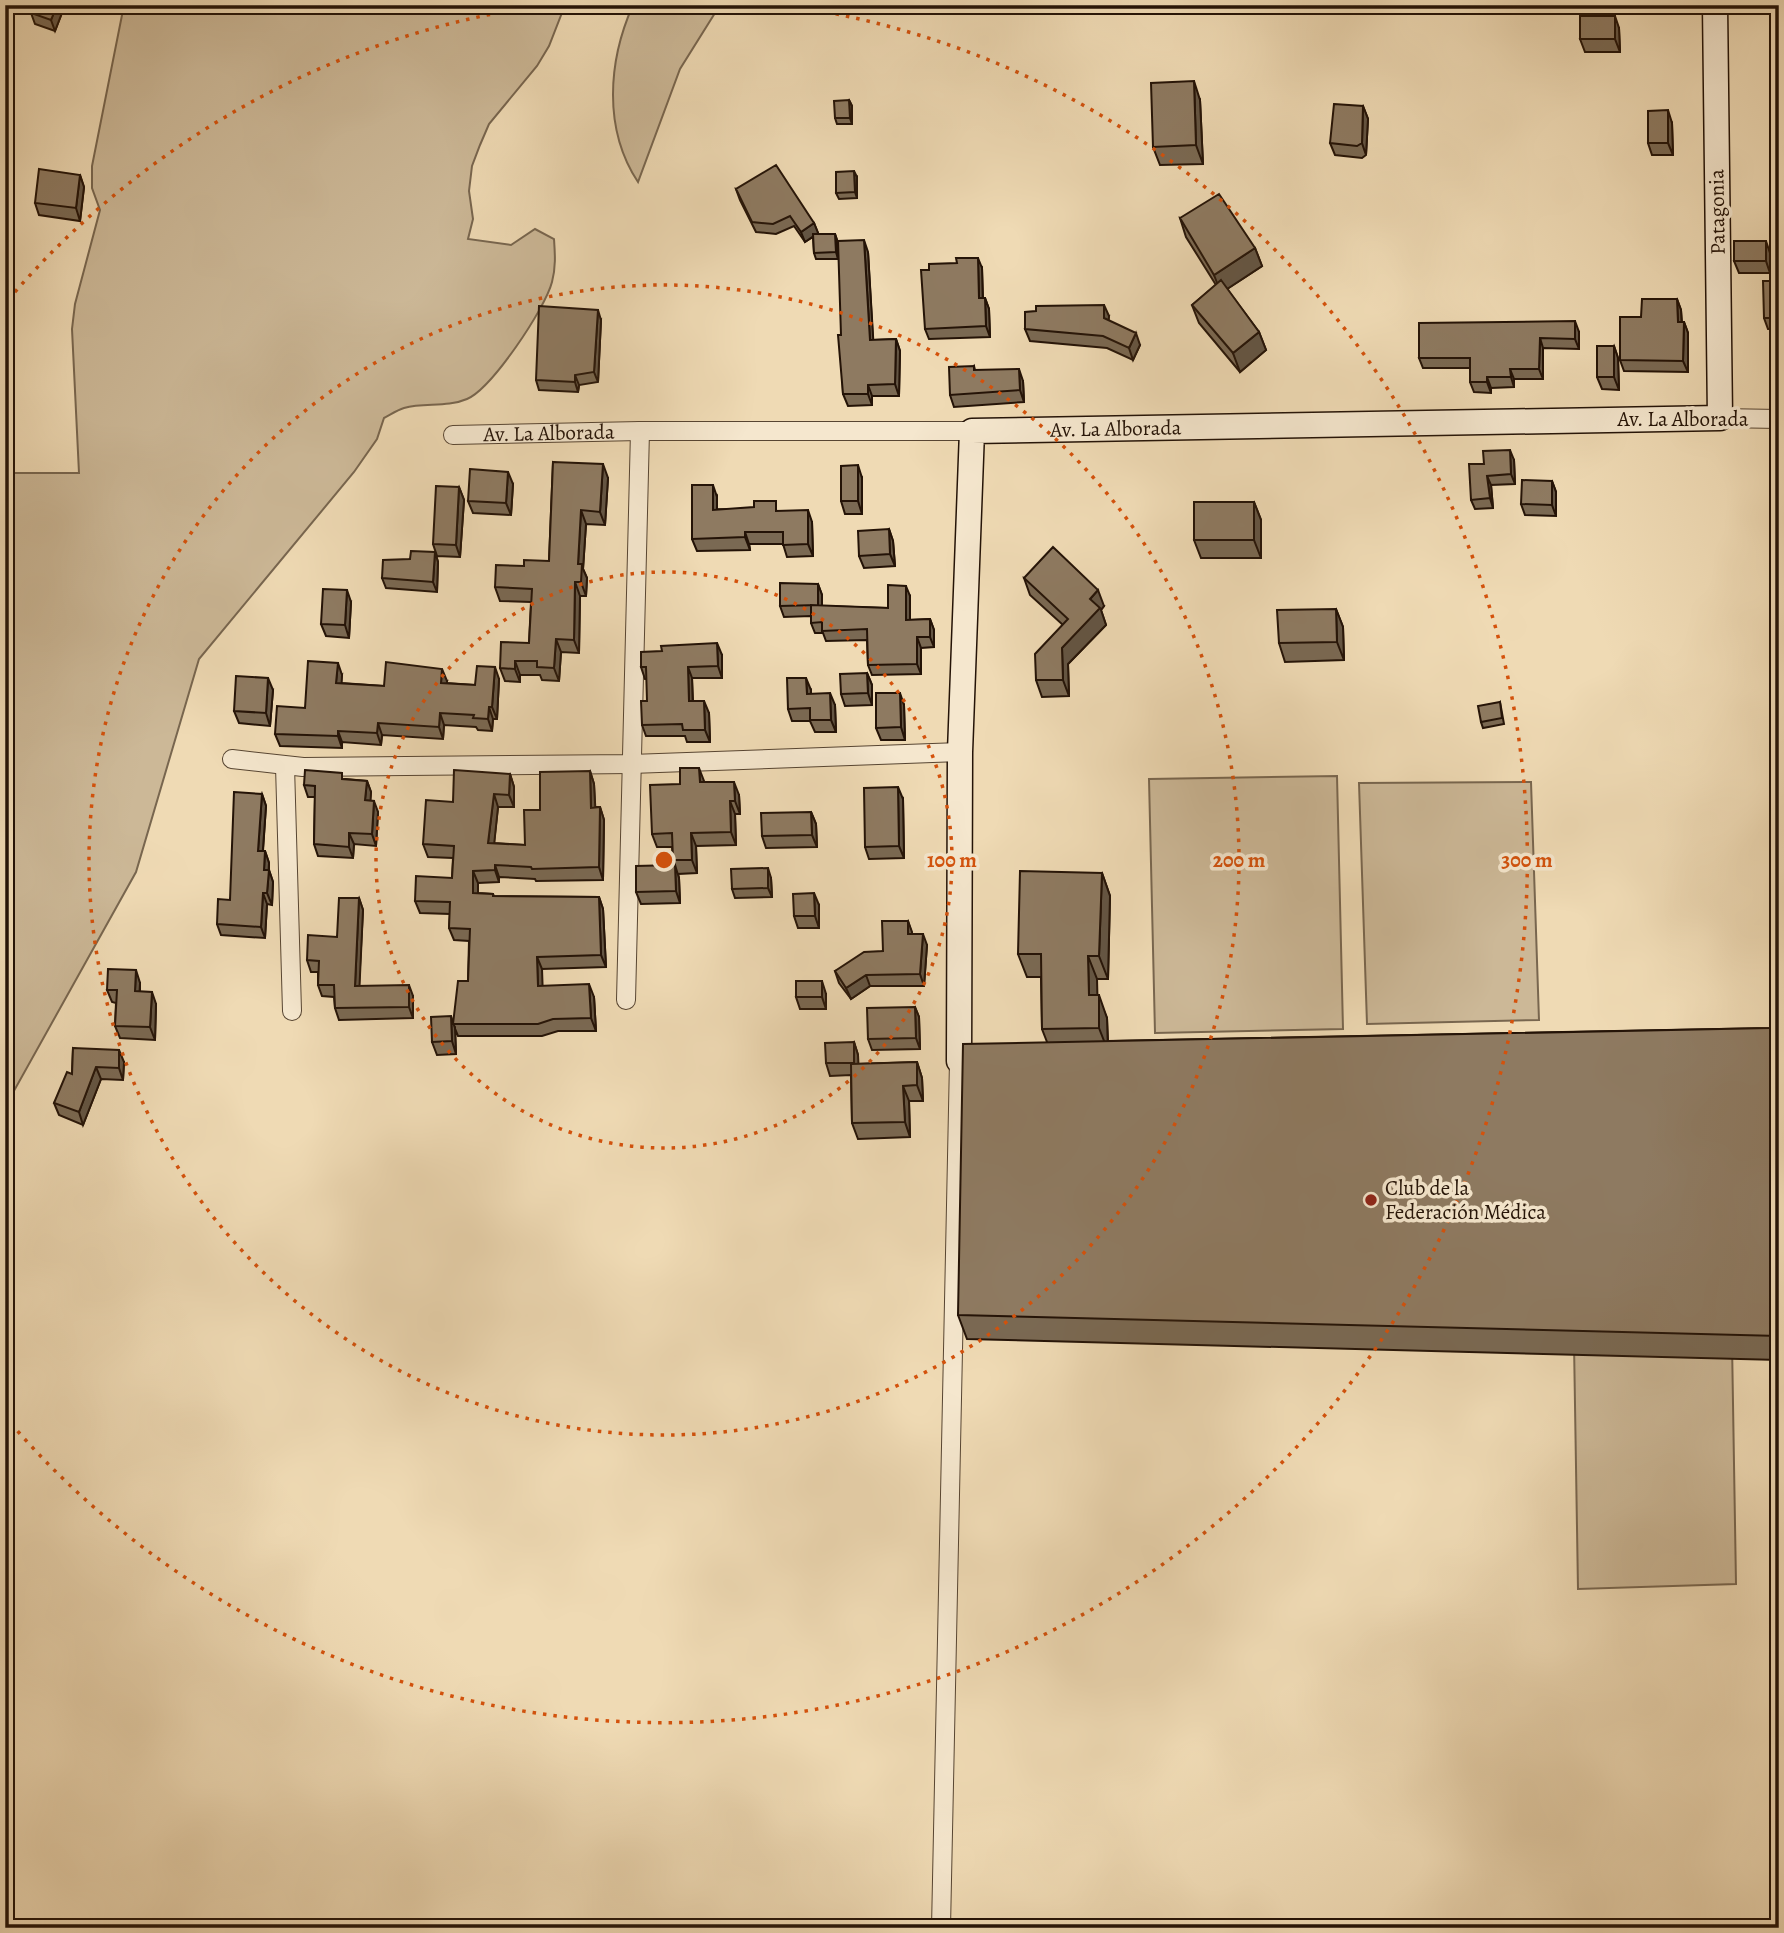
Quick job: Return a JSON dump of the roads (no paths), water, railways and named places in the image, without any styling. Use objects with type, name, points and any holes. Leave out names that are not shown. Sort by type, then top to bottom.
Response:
[{"type":"main road","name":"Patagonia","points":[[1715,5],[1720,418]]},
{"type":"main road","name":"Av. La Alborada","points":[[972,431],[1720,418]]},
{"type":"main road","points":[[959,1061],[960,752],[972,431]]},
{"type":"street","name":"Av. La Alborada","points":[[1720,418],[1779,419]]},
{"type":"street","name":"Av. La Alborada","points":[[453,435],[640,431],[972,431]]},
{"type":"street","points":[[626,1000],[640,431]]},
{"type":"street","points":[[232,759],[285,766],[631,764],[960,752]]},
{"type":"street","points":[[285,766],[292,1011]]},
{"type":"street","points":[[942,1928],[959,1061]]},
{"type":"place","name":"Club de la Federación Médica","points":[[1371,1200]]}]
